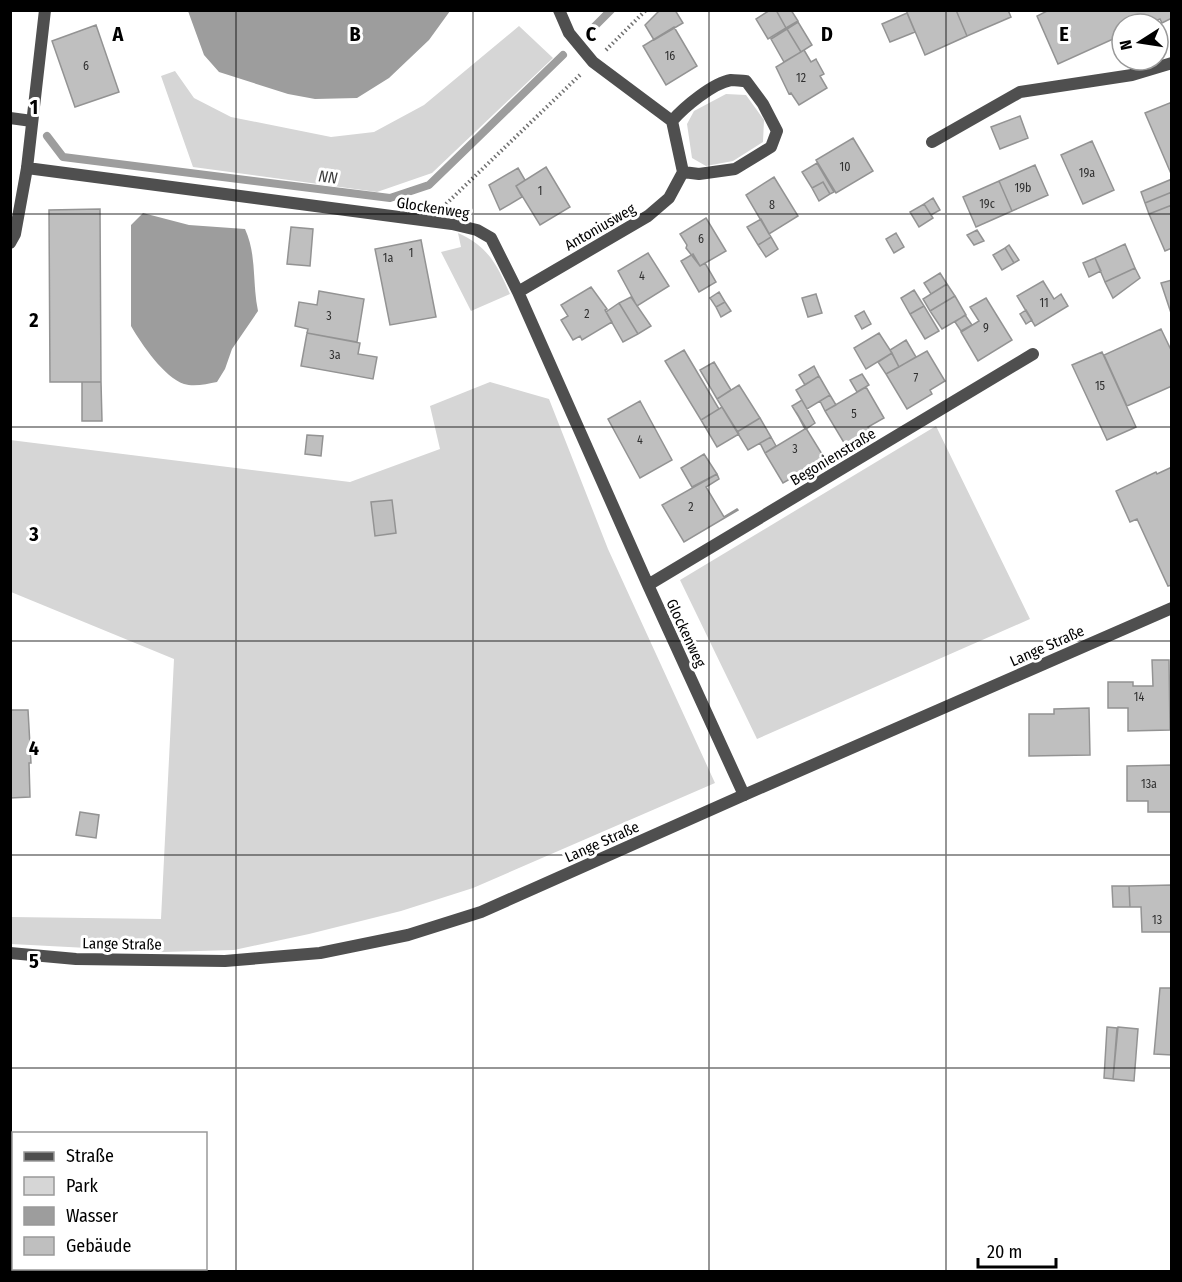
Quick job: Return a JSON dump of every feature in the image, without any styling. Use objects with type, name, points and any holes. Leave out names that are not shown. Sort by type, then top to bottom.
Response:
[{"type":"street","points":[[10,243],[15,234],[27,168],[45,10]]},
{"type":"street","points":[[559,10],[569,33],[593,62],[672,121],[683,172],[699,174],[735,169],[771,147],[777,131],[763,104],[746,81],[730,80],[704,94],[683,108],[672,121]]},
{"type":"street","points":[[932,142],[1020,92],[1132,75],[1172,63]]},
{"type":"street","points":[[10,118],[32,121]]},
{"type":"street","name":"Glockenweg","points":[[27,168],[452,224],[477,230],[491,238],[518,292],[744,795]]},
{"type":"street","name":"Antoniusweg","points":[[518,292],[648,216],[669,198],[683,172]]},
{"type":"street","name":"Begonienstraße","points":[[648,585],[1033,354]]},
{"type":"street","name":"Lange Straße","points":[[10,953],[76,959],[225,962],[320,953],[408,935],[481,912],[1172,608]]},
{"type":"path","points":[[429,221],[646,10]]},
{"type":"green space","points":[[519,26],[553,58],[432,173],[377,192],[193,167],[161,76],[175,71],[194,98],[231,117],[331,137],[374,132],[424,105]]},
{"type":"green space","points":[[726,94],[746,95],[764,120],[763,142],[733,161],[706,166],[692,158],[687,124],[694,111]]},
{"type":"green space","points":[[458,233],[477,244],[491,258],[510,294],[471,311],[441,252],[461,247]]},
{"type":"green space","points":[[490,382],[549,399],[608,549],[715,783],[473,888],[401,911],[309,934],[234,950],[164,952],[11,944],[11,917],[161,919],[174,659],[11,592],[10,440],[350,482],[440,449],[430,406]]},
{"type":"green space","points":[[936,426],[1030,619],[757,739],[680,580]]},
{"type":"water","points":[[188,10],[450,11],[429,40],[389,78],[357,98],[315,99],[288,94],[219,72],[204,55]]},
{"type":"water","points":[[143,213],[189,225],[245,229],[253,259],[258,311],[232,349],[225,369],[217,382],[192,385],[176,380],[154,360],[131,326],[131,225]]},
{"type":"building","points":[[660,10],[675,10],[683,23],[654,40],[645,25]]},
{"type":"building","points":[[770,10],[776,10],[786,28],[768,39],[756,19]]},
{"type":"building","points":[[776,10],[791,10],[798,21],[786,28]]},
{"type":"building","points":[[906,10],[956,10],[967,36],[925,55]]},
{"type":"building","points":[[956,10],[1008,10],[1011,17],[967,36]]},
{"type":"building","points":[[1049,10],[1172,10],[1170,19],[1170,12],[1110,12],[1110,40],[1058,64],[1037,16]]},
{"type":"building","points":[[907,13],[915,32],[890,42],[882,24]]},
{"type":"building","points":[[798,22],[812,45],[801,52],[787,29]]},
{"type":"building","points":[[96,25],[119,92],[75,107],[52,41]]},
{"type":"building","points":[[674,27],[697,66],[666,85],[643,46]]},
{"type":"building","points":[[787,29],[801,52],[784,62],[771,39]]},
{"type":"building","points":[[804,50],[811,62],[816,59],[824,74],[820,76],[827,88],[799,105],[791,93],[789,94],[776,67]]},
{"type":"building","points":[[1172,102],[1172,176],[1145,113]]},
{"type":"building","points":[[1020,116],[1028,138],[1000,149],[991,127]]},
{"type":"building","points":[[853,138],[873,171],[836,193],[816,160]]},
{"type":"building","points":[[1092,141],[1114,190],[1083,204],[1061,155]]},
{"type":"building","points":[[817,163],[834,192],[830,194],[823,182],[812,188],[802,172]]},
{"type":"building","points":[[1035,165],[1048,195],[1012,211],[999,181]]},
{"type":"building","points":[[546,167],[570,207],[540,225],[516,186]]},
{"type":"building","points":[[518,168],[525,180],[516,186],[522,197],[500,210],[489,185]]},
{"type":"building","points":[[774,177],[798,216],[769,234],[746,195]]},
{"type":"building","points":[[1172,179],[1172,192],[1145,203],[1141,192]]},
{"type":"building","points":[[999,181],[1012,211],[976,227],[963,197]]},
{"type":"building","points":[[823,182],[830,194],[819,201],[812,188]]},
{"type":"building","points":[[1172,192],[1172,205],[1149,214],[1145,203]]},
{"type":"building","points":[[933,198],[940,210],[931,215],[924,204]]},
{"type":"building","points":[[924,204],[933,218],[919,227],[910,212]]},
{"type":"building","points":[[1172,205],[1172,248],[1165,251],[1149,214]]},
{"type":"building","points":[[100,209],[101,382],[50,382],[49,210]]},
{"type":"building","points":[[706,218],[726,251],[700,266],[686,248],[687,245],[680,234]]},
{"type":"building","points":[[761,219],[771,237],[758,245],[747,227]]},
{"type":"building","points":[[291,227],[313,229],[310,266],[287,264]]},
{"type":"building","points":[[977,230],[984,241],[974,245],[967,235]]},
{"type":"building","points":[[896,233],[904,247],[894,253],[886,239]]},
{"type":"building","points":[[771,237],[778,249],[766,257],[758,245]]},
{"type":"building","points":[[421,240],[436,317],[390,325],[375,249]]},
{"type":"building","points":[[1125,244],[1135,268],[1105,282],[1095,258]]},
{"type":"building","points":[[1009,245],[1019,260],[1014,263],[1005,248]]},
{"type":"building","points":[[1005,248],[1014,263],[1002,270],[993,255]]},
{"type":"building","points":[[648,253],[669,286],[637,306],[618,271]]},
{"type":"building","points":[[693,254],[700,266],[705,263],[716,282],[699,292],[681,261]]},
{"type":"building","points":[[1095,258],[1101,271],[1089,277],[1083,263]]},
{"type":"building","points":[[1135,268],[1140,278],[1113,298],[1105,282]]},
{"type":"building","points":[[940,273],[947,284],[931,294],[924,283]]},
{"type":"building","points":[[1172,280],[1172,316],[1161,283]]},
{"type":"building","points":[[1043,281],[1054,299],[1061,294],[1068,306],[1035,326],[1017,296]]},
{"type":"building","points":[[947,284],[955,296],[930,311],[923,299]]},
{"type":"building","points":[[591,287],[607,309],[605,310],[612,322],[582,340],[580,336],[573,340],[561,320],[568,316],[561,305]]},
{"type":"building","points":[[914,290],[924,306],[910,314],[901,298]]},
{"type":"building","points":[[319,291],[364,299],[357,342],[307,333],[308,329],[295,326],[299,302],[317,305]]},
{"type":"building","points":[[719,292],[725,302],[716,307],[710,298]]},
{"type":"building","points":[[816,294],[822,313],[808,317],[802,298]]},
{"type":"building","points":[[955,296],[966,315],[942,329],[930,311]]},
{"type":"building","points":[[631,297],[651,326],[638,334],[619,303]]},
{"type":"building","points":[[986,298],[1012,340],[978,361],[961,332],[979,321],[970,307]]},
{"type":"building","points":[[725,302],[731,311],[721,317],[716,307]]},
{"type":"building","points":[[619,303],[638,334],[623,342],[606,312]]},
{"type":"building","points":[[924,306],[939,331],[925,339],[910,314]]},
{"type":"building","points":[[1026,310],[1032,320],[1026,324],[1020,314]]},
{"type":"building","points":[[864,311],[871,324],[862,329],[855,316]]},
{"type":"building","points":[[965,315],[972,325],[961,331],[955,322]]},
{"type":"building","points":[[1161,329],[1172,352],[1172,386],[1127,406],[1104,355]]},
{"type":"building","points":[[307,333],[360,343],[358,354],[377,357],[373,379],[301,366]]},
{"type":"building","points":[[879,333],[892,353],[866,369],[854,348]]},
{"type":"building","points":[[906,340],[916,357],[899,367],[890,350]]},
{"type":"building","points":[[684,350],[719,409],[701,420],[665,361]]},
{"type":"building","points":[[927,351],[945,381],[930,390],[932,394],[907,409],[886,374]]},
{"type":"building","points":[[1102,352],[1136,427],[1107,440],[1072,365]]},
{"type":"building","points":[[892,353],[899,367],[886,374],[878,362]]},
{"type":"building","points":[[714,362],[731,390],[717,399],[700,370]]},
{"type":"building","points":[[814,366],[819,376],[805,385],[799,375]]},
{"type":"building","points":[[862,374],[869,385],[857,392],[850,380]]},
{"type":"building","points":[[819,376],[830,395],[807,409],[796,390]]},
{"type":"building","points":[[82,382],[101,382],[102,421],[82,421]]},
{"type":"building","points":[[739,385],[760,418],[737,432],[717,399]]},
{"type":"building","points":[[866,387],[884,418],[868,427],[871,431],[846,446],[825,411]]},
{"type":"building","points":[[830,395],[836,405],[825,411],[820,401]]},
{"type":"building","points":[[802,400],[815,423],[806,429],[792,406]]},
{"type":"building","points":[[640,401],[672,460],[640,478],[608,419]]},
{"type":"building","points":[[722,407],[739,434],[717,447],[701,420]]},
{"type":"building","points":[[796,412],[825,459],[783,483],[765,453],[805,429]]},
{"type":"building","points":[[760,418],[771,437],[748,450],[737,432]]},
{"type":"building","points":[[307,435],[323,436],[321,456],[305,454]]},
{"type":"building","points":[[771,437],[776,446],[765,453],[760,443]]},
{"type":"building","points":[[704,454],[717,474],[692,487],[681,468]]},
{"type":"building","points":[[1172,467],[1172,585],[1168,586],[1137,519],[1130,522],[1116,491]]},
{"type":"building","points":[[717,474],[719,479],[706,487],[724,517],[738,510],[684,542],[662,505]]},
{"type":"building","points":[[392,500],[396,533],[375,536],[371,502]]},
{"type":"building","points":[[1152,660],[1169,660],[1170,730],[1128,731],[1128,708],[1108,708],[1108,682],[1133,682],[1133,686],[1153,686]]},
{"type":"building","points":[[1089,708],[1090,755],[1029,756],[1029,714],[1054,714],[1054,709]]},
{"type":"building","points":[[10,710],[28,710],[30,797],[10,798]]},
{"type":"building","points":[[1172,765],[1172,812],[1148,812],[1148,801],[1127,801],[1127,766]]},
{"type":"building","points":[[80,812],[99,815],[96,838],[76,835]]},
{"type":"building","points":[[1172,885],[1172,932],[1142,932],[1141,907],[1130,907],[1129,886]]},
{"type":"building","points":[[1112,886],[1129,886],[1130,907],[1113,907]]},
{"type":"building","points":[[1160,988],[1172,988],[1172,1055],[1154,1054]]},
{"type":"building","points":[[1107,1027],[1117,1028],[1113,1079],[1104,1078]]},
{"type":"building","points":[[1118,1027],[1138,1029],[1134,1081],[1113,1079]]},
{"type":"waterway","name":"NN","points":[[592,29],[611,10]]},
{"type":"waterway","name":"NN","points":[[47,136],[63,157],[390,198],[429,185],[563,55]]}]
